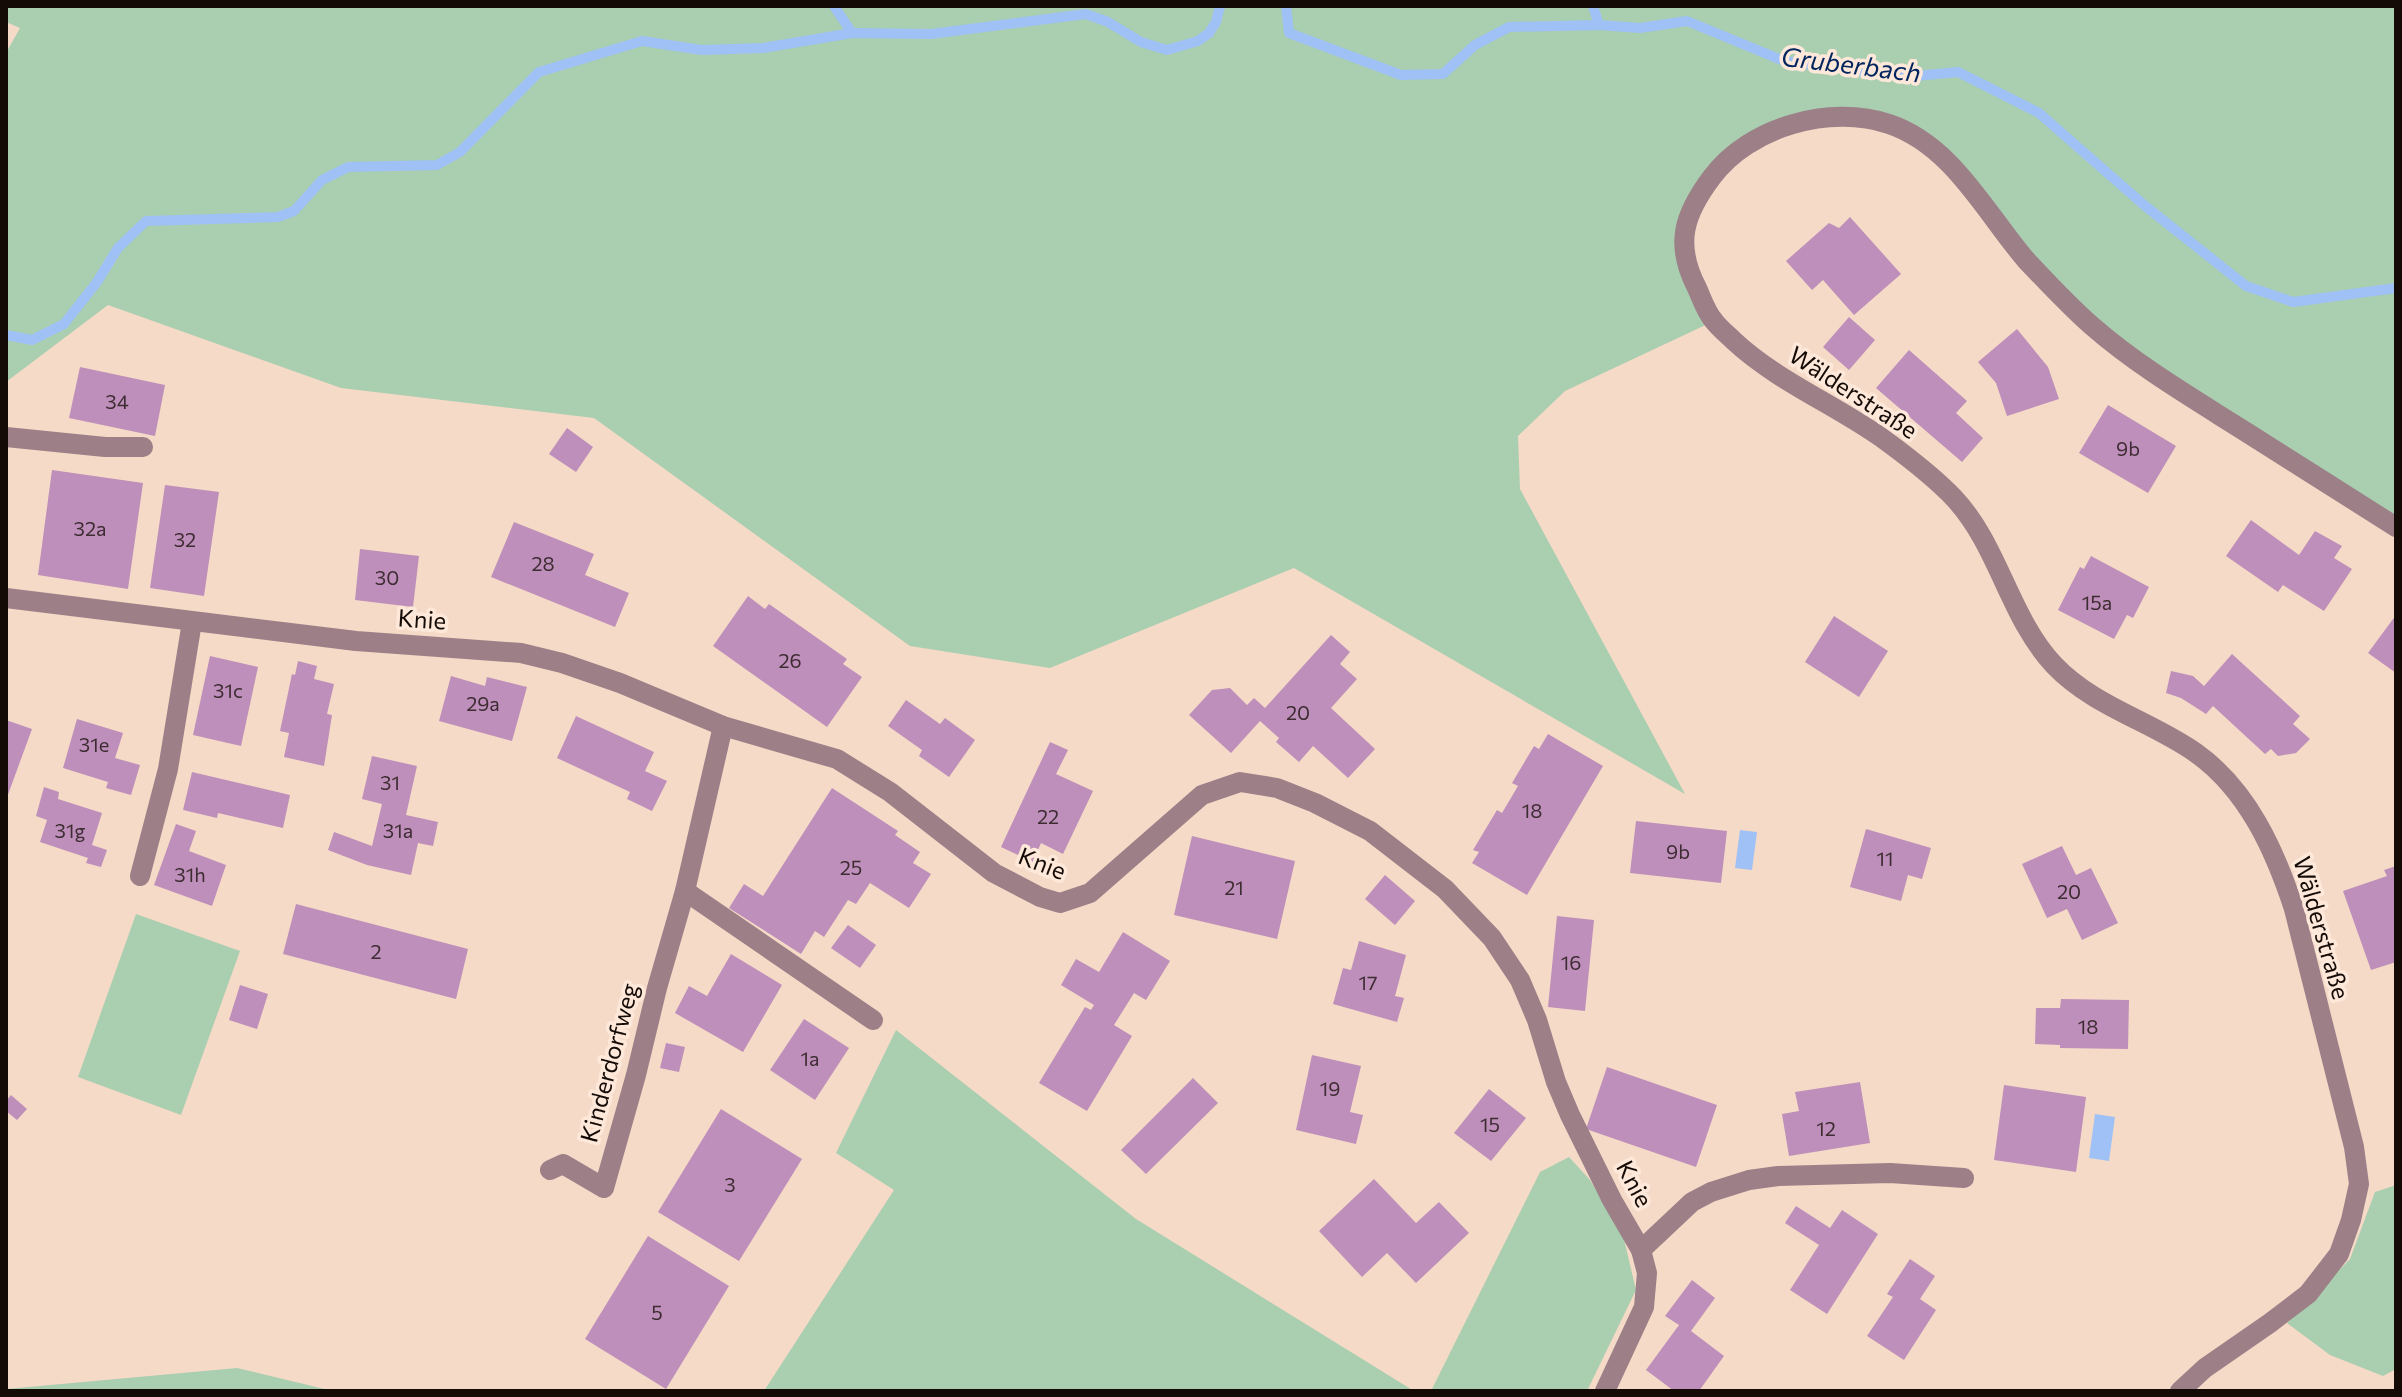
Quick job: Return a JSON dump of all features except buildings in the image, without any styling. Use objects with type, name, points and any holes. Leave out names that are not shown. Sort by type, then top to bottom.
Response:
[{"type":"street","name":"Wälderstraße","points":[[2180,1391],[2205,1368],[2308,1294],[2339,1254],[2359,1184],[2354,1147],[2294,909],[2281,872],[2262,832],[2234,787],[2195,753],[2104,704],[2057,668],[2033,640],[1974,523],[1952,496],[1881,438],[1755,360],[1713,321],[1692,279],[1683,247],[1692,204],[1720,165],[1751,140],[1802,122],[1837,116],[1888,123],[1928,144],[1967,184],[2026,259],[2092,326],[2159,377],[2396,527]]},
{"type":"street","points":[[6,437],[105,447],[143,447]]},
{"type":"street","name":"Knie","points":[[6,598],[356,641],[521,653],[562,663],[620,683],[723,726],[837,759],[890,792],[994,873],[1040,897],[1060,903],[1090,893],[1202,795],[1240,782],[1277,788],[1315,803],[1370,831],[1445,889],[1492,938],[1520,980],[1570,1115],[1641,1250],[1647,1273],[1644,1307],[1605,1391]]},
{"type":"street","points":[[140,876],[168,769],[192,622]]},
{"type":"street","name":"Kinderdorfweg","points":[[550,1170],[563,1164],[604,1188],[685,891],[723,726]]},
{"type":"street","points":[[685,891],[873,1020]]},
{"type":"street","name":"Knie","points":[[1641,1250],[1692,1202],[1711,1192],[1749,1180],[1890,1173],[1964,1178]]},
{"type":"green space","points":[[6,6],[2396,6],[2396,523],[2093,323],[1945,155],[1837,113],[1718,166],[1681,249],[1712,322],[1565,391],[1518,436],[1520,489],[1685,794],[1294,568],[1050,668],[910,646],[594,418],[341,388],[108,305],[6,382],[6,53],[20,28],[6,22]]},
{"type":"green space","points":[[136,914],[240,951],[181,1115],[78,1077]]},
{"type":"green space","points":[[896,1030],[1136,1219],[1414,1391],[764,1391],[894,1190],[836,1153]]},
{"type":"green space","points":[[1569,1157],[1590,1180],[1623,1235],[1636,1290],[1587,1391],[1431,1391],[1540,1172]]},
{"type":"green space","points":[[2396,1185],[2396,1369],[2383,1376],[2330,1355],[2287,1323],[2350,1259],[2375,1192]]},
{"type":"green space","points":[[237,1368],[333,1391],[6,1391],[6,1389]]},
{"type":"water","points":[[1740,830],[1757,832],[1752,870],[1735,868]]},
{"type":"water","points":[[2095,1114],[2115,1117],[2109,1161],[2089,1158]]},
{"type":"waterway","points":[[834,6],[852,33]]},
{"type":"waterway","points":[[6,335],[32,340],[64,324],[97,282],[118,248],[146,221],[278,217],[294,211],[322,180],[348,167],[437,165],[460,152],[539,72],[642,41],[702,50],[763,48],[852,33],[931,34],[1086,14],[1108,22],[1141,42],[1167,50],[1198,41],[1209,33],[1220,6]]},
{"type":"waterway","name":"Gruberbach","points":[[1286,6],[1289,33],[1401,75],[1443,74],[1475,45],[1509,27],[1599,25],[1640,28],[1687,21],[1784,61],[1905,77],[1958,72],[2039,113],[2144,205],[2246,286],[2293,302],[2396,288]]},
{"type":"waterway","points":[[1593,6],[1599,25]]}]
